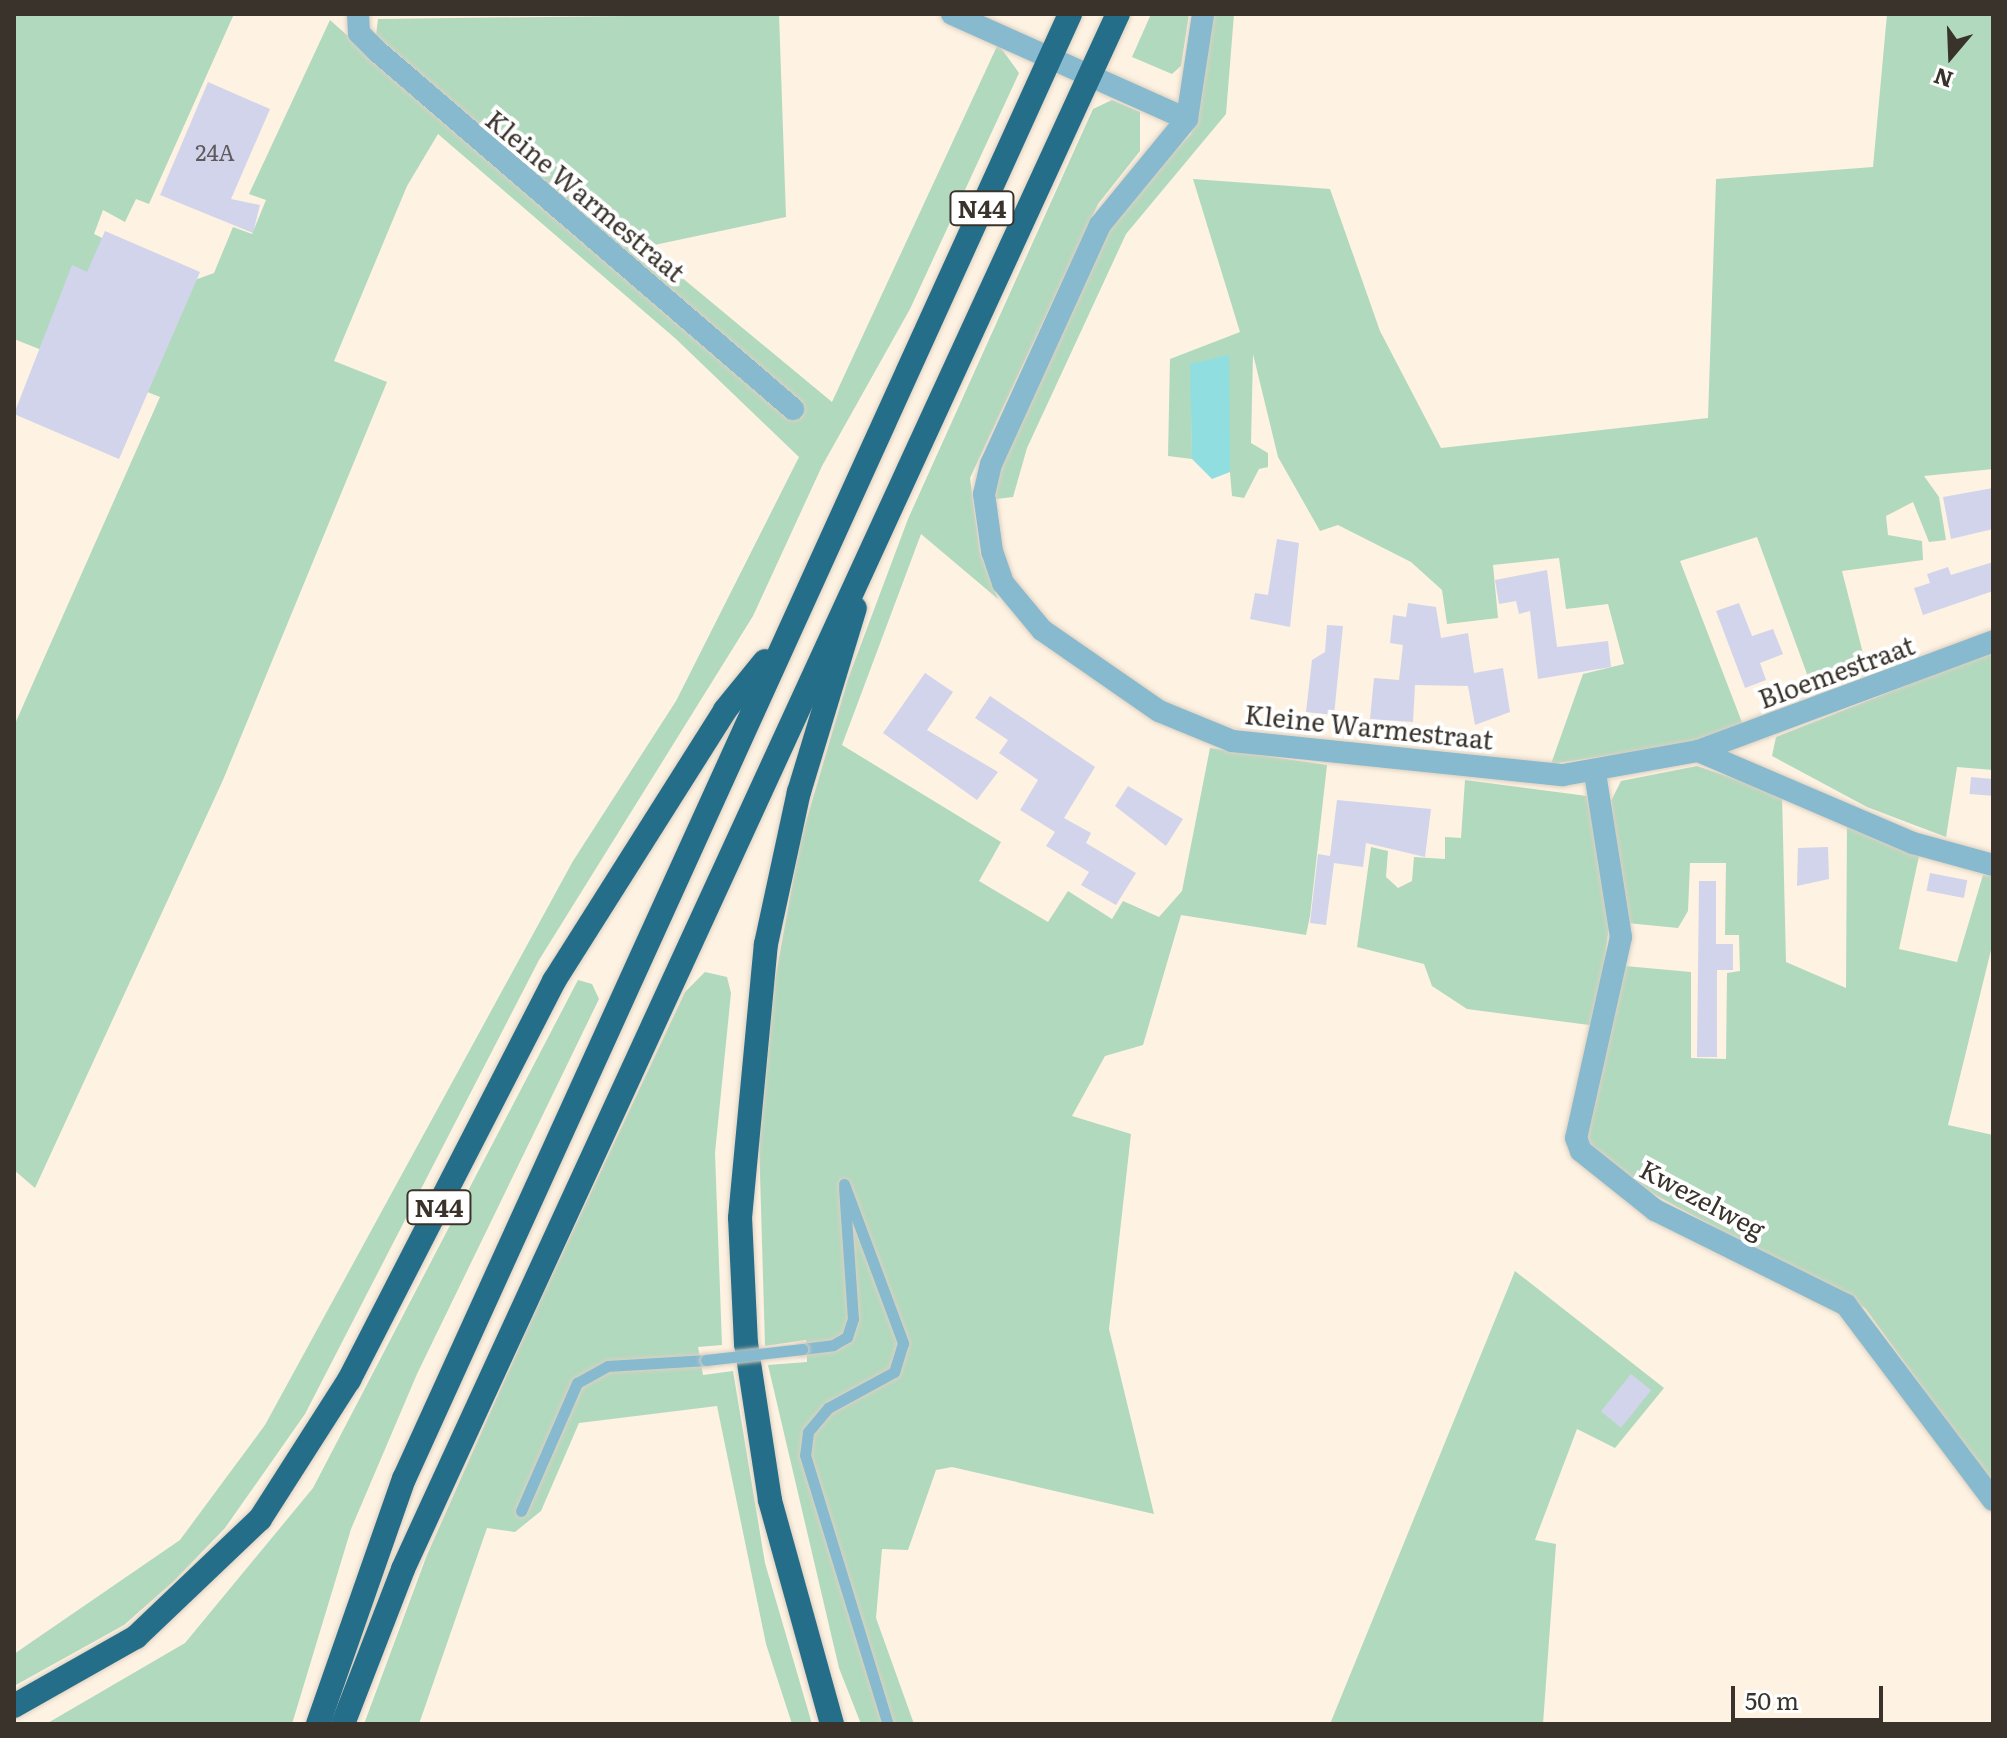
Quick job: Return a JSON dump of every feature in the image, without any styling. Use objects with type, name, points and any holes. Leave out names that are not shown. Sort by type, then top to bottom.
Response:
[{"type":"highway","name":"N44","points":[[14,1706],[136,1637],[260,1519],[349,1380],[561,968],[725,710],[787,635],[1070,14]]},
{"type":"highway","name":"N44","points":[[343,1724],[403,1569],[1118,14]]},
{"type":"highway","points":[[832,1724],[801,1630],[756,1420],[742,1281],[743,1143],[766,944],[793,818],[837,659],[904,475]]},
{"type":"highway","points":[[318,1724],[404,1479],[787,635]]},
{"type":"street","name":"Kleine Warmestraat","points":[[358,14],[359,33],[377,51],[793,409]]},
{"type":"street","points":[[952,14],[1187,119],[1203,14]]},
{"type":"street","name":"Kleine Warmestraat","points":[[1187,119],[1100,225],[991,464],[986,521],[1003,583],[1062,647],[1171,717],[1232,741],[1595,773],[1698,751]]},
{"type":"street","name":"Bloemestraat","points":[[1698,751],[1993,641]]},
{"type":"street","points":[[1698,751],[1913,843],[1993,865]]},
{"type":"street","name":"Kwezelweg","points":[[1595,773],[1621,937],[1576,1138],[1581,1151],[1655,1210],[1846,1305],[1993,1500]]},
{"type":"lane","points":[[521,1511],[577,1383],[608,1366],[706,1360],[802,1349],[833,1345],[847,1337],[853,1319],[844,1184],[903,1343],[894,1372],[828,1408],[808,1432],[805,1455],[888,1724]]},
{"type":"green space","points":[[14,14],[234,14],[149,204],[136,199],[125,222],[103,210],[94,234],[192,281],[214,273],[233,227],[252,234],[266,200],[249,194],[330,20],[415,96],[649,275],[376,35],[378,19],[779,14],[786,217],[645,247],[832,402],[998,44],[1019,73],[910,309],[822,466],[753,616],[539,960],[305,1414],[225,1528],[174,1581],[124,1625],[14,1686],[14,1654],[180,1540],[265,1425],[573,861],[676,701],[799,457],[676,339],[438,134],[407,186],[334,361],[387,382],[223,780],[35,1188],[14,1170],[14,726],[160,397],[14,339]]},
{"type":"green space","points":[[1151,14],[1189,14],[1181,66],[1172,74],[1132,57]]},
{"type":"green space","points":[[1214,14],[1234,14],[1226,114],[1126,234],[1027,448],[1013,497],[996,499],[997,472],[1103,239],[1129,197],[1191,134]]},
{"type":"green space","points":[[1887,14],[1993,14],[1993,469],[1924,476],[1939,497],[1946,540],[1929,542],[1913,502],[1886,516],[1888,535],[1922,541],[1923,560],[1842,571],[1868,673],[1815,696],[1757,537],[1680,561],[1743,725],[1687,744],[1551,764],[1583,674],[1624,664],[1608,604],[1566,609],[1559,558],[1493,565],[1498,618],[1447,624],[1442,590],[1411,562],[1338,525],[1320,531],[1278,457],[1253,354],[1251,443],[1268,453],[1268,467],[1259,469],[1244,498],[1232,496],[1229,461],[1191,365],[1192,459],[1168,456],[1170,359],[1240,332],[1193,179],[1330,189],[1380,331],[1441,448],[1708,418],[1716,179],[1873,167]]},
{"type":"green space","points":[[1112,100],[1140,112],[1140,151],[1098,204],[970,478],[980,553],[998,599],[921,534],[842,745],[1001,842],[979,881],[1048,922],[1068,891],[1112,919],[1123,901],[1159,917],[1182,891],[1210,748],[1327,765],[1310,916],[1306,935],[1181,915],[1143,1045],[1105,1056],[1072,1116],[1131,1134],[1109,1329],[1154,1514],[952,1467],[936,1470],[908,1550],[882,1549],[876,1618],[914,1724],[861,1724],[839,1668],[768,1365],[807,1362],[806,1340],[765,1346],[759,1139],[769,1013],[800,842],[848,679],[908,519],[1093,109]]},
{"type":"green space","points":[[1993,651],[1993,770],[1957,767],[1946,837],[1867,807],[1772,756],[1776,737]]},
{"type":"green space","points":[[1697,766],[1782,795],[1786,962],[1846,988],[1847,822],[1919,856],[1899,949],[1957,962],[1983,875],[1993,876],[1993,942],[1948,1125],[1993,1135],[1993,1485],[1865,1308],[1622,1177],[1589,1142],[1585,1131],[1625,966],[1691,972],[1691,1058],[1726,1059],[1727,973],[1740,971],[1739,935],[1725,935],[1726,863],[1690,863],[1688,911],[1678,928],[1627,923],[1611,801],[1621,781]]},
{"type":"green space","points":[[1465,780],[1587,796],[1610,917],[1597,1026],[1467,1009],[1432,986],[1424,964],[1357,947],[1371,847],[1388,851],[1386,877],[1398,888],[1412,881],[1414,857],[1445,859],[1445,837],[1461,838]]},
{"type":"green space","points":[[705,972],[727,977],[731,993],[715,1153],[722,1345],[698,1347],[703,1375],[733,1371],[765,1563],[812,1724],[792,1724],[766,1644],[717,1406],[579,1423],[541,1511],[515,1532],[487,1528],[419,1724],[364,1724],[427,1555],[537,1307],[685,992]]},
{"type":"green space","points":[[578,980],[592,984],[599,999],[417,1374],[351,1529],[292,1724],[46,1724],[185,1643],[313,1488]]},
{"type":"green space","points":[[1515,1271],[1664,1388],[1615,1448],[1577,1429],[1535,1540],[1556,1544],[1543,1724],[1330,1724]]},
{"type":"water","points":[[1229,355],[1230,472],[1212,479],[1192,459],[1190,364]]},
{"type":"building","points":[[208,82],[270,109],[231,199],[260,205],[253,233],[160,195]]},
{"type":"building","points":[[105,231],[200,272],[119,459],[14,414],[72,265],[87,272]]},
{"type":"building","points":[[1993,488],[1993,529],[1951,539],[1943,497]]},
{"type":"building","points":[[1277,539],[1299,543],[1290,627],[1250,619],[1255,593],[1268,595]]},
{"type":"building","points":[[1993,562],[1993,591],[1923,615],[1914,588],[1930,583],[1927,574],[1948,567],[1951,575]]},
{"type":"building","points":[[1547,570],[1557,647],[1608,641],[1611,667],[1538,679],[1530,611],[1519,614],[1516,601],[1499,604],[1495,580]]},
{"type":"building","points":[[1408,603],[1436,607],[1441,638],[1468,633],[1474,673],[1503,668],[1510,712],[1475,725],[1468,686],[1415,685],[1413,722],[1370,719],[1374,678],[1399,680],[1403,645],[1390,643],[1393,615],[1406,617]]},
{"type":"building","points":[[1739,603],[1752,636],[1773,629],[1783,654],[1760,663],[1766,680],[1745,688],[1716,611]]},
{"type":"building","points":[[1327,625],[1343,626],[1334,715],[1306,712],[1312,660],[1325,652]]},
{"type":"building","points":[[925,673],[953,692],[927,730],[998,772],[977,800],[883,733]]},
{"type":"building","points":[[990,696],[1095,767],[1064,818],[1091,833],[1086,843],[1136,873],[1116,905],[1081,885],[1089,872],[1046,846],[1055,832],[1020,810],[1038,780],[999,753],[1008,740],[975,718]]},
{"type":"building","points":[[1971,777],[1993,779],[1991,796],[1970,794]]},
{"type":"building","points":[[1128,786],[1183,819],[1166,846],[1115,806]]},
{"type":"building","points":[[1337,800],[1431,809],[1425,857],[1366,843],[1363,867],[1334,863],[1326,925],[1310,923],[1318,854],[1330,856]]},
{"type":"building","points":[[1828,847],[1829,879],[1797,886],[1798,848]]},
{"type":"building","points":[[1930,873],[1967,880],[1964,898],[1927,891]]},
{"type":"building","points":[[1699,881],[1716,881],[1716,944],[1733,944],[1733,970],[1717,970],[1717,1057],[1697,1057]]},
{"type":"building","points":[[1631,1374],[1651,1390],[1621,1428],[1601,1411]]}]
